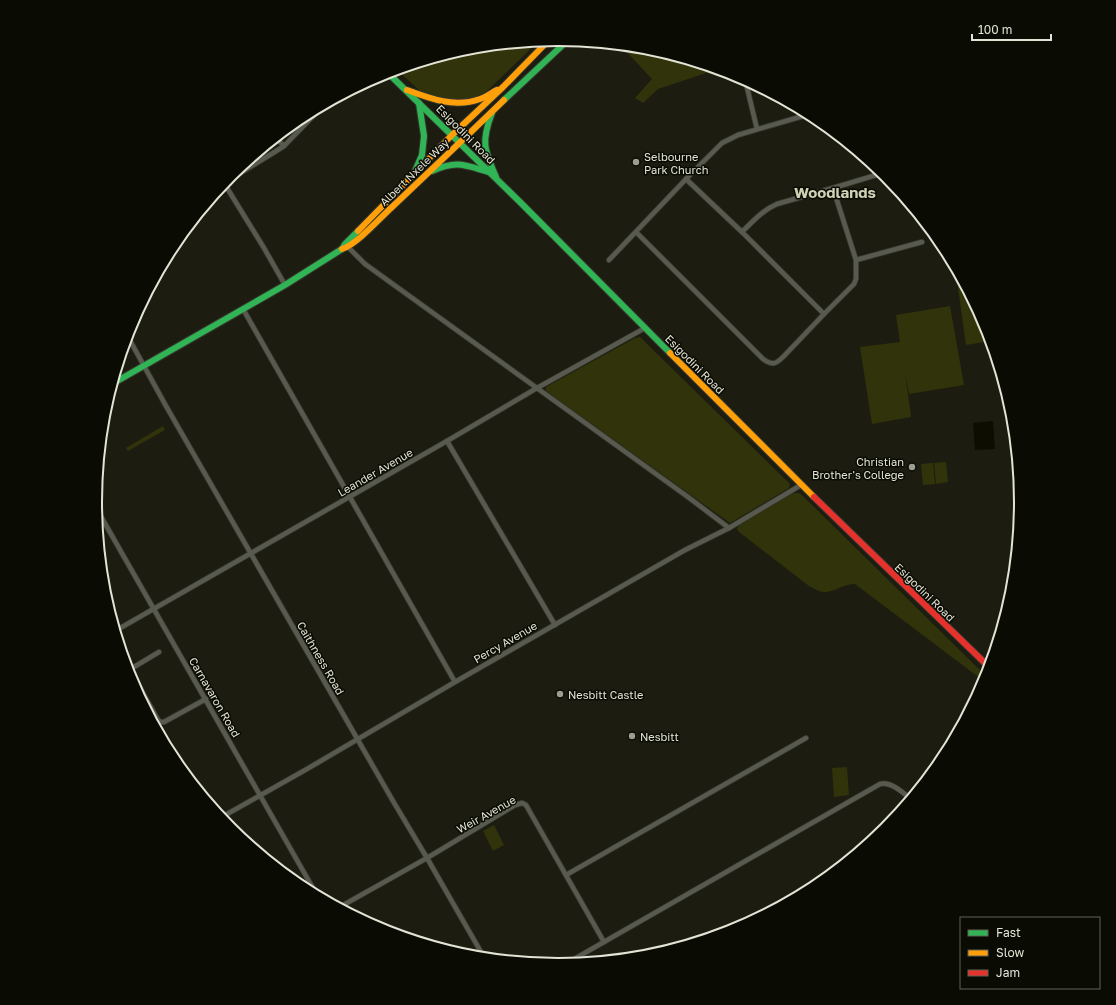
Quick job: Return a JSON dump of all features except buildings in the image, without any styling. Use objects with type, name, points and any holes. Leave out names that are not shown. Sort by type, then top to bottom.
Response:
[{"type":"main road","name":"Albert Nxele Way","points":[[118,380],[285,285],[345,247],[405,195],[561,46]]},
{"type":"main road","name":"Albert Nxele Way","points":[[345,247],[452,135],[503,87],[543,47]]},
{"type":"main road","name":"Esigodini Road","points":[[393,77],[801,485],[985,663]]},
{"type":"main road","points":[[404,88],[438,102],[456,103],[480,99],[503,87]]},
{"type":"main road","points":[[414,175],[422,155],[424,136],[419,103]]},
{"type":"main road","points":[[493,110],[486,127],[484,144],[487,156],[497,180]]},
{"type":"main road","points":[[428,173],[443,166],[453,164],[489,172]]},
{"type":"street","points":[[747,87],[757,129]]},
{"type":"street","points":[[609,260],[722,143],[738,135],[801,116]]},
{"type":"street","points":[[246,170],[284,146],[310,119]]},
{"type":"street","points":[[279,141],[284,146]]},
{"type":"street","points":[[742,232],[770,207],[875,174]]},
{"type":"street","points":[[686,179],[742,232],[824,314]]},
{"type":"street","points":[[227,188],[285,285]]},
{"type":"street","points":[[636,232],[758,354],[768,363],[773,364],[778,362],[854,284],[856,280],[856,260],[833,188]]},
{"type":"street","points":[[856,260],[922,242]]},
{"type":"street","points":[[345,247],[365,264],[729,528]]},
{"type":"street","points":[[243,309],[454,682]]},
{"type":"street","name":"Leander Avenue","points":[[119,629],[537,388],[645,328]]},
{"type":"street","name":"Caithness Road","points":[[131,342],[481,952]]},
{"type":"street","points":[[447,441],[555,625]]},
{"type":"street","name":"Percy Avenue","points":[[226,815],[454,682],[685,550],[729,528],[801,485]]},
{"type":"street","name":"Carnavaron Road","points":[[102,518],[312,887]]},
{"type":"street","points":[[133,667],[159,652]]},
{"type":"street","points":[[153,711],[158,720],[164,722],[206,699]]},
{"type":"street","points":[[566,875],[806,738]]},
{"type":"street","points":[[575,958],[880,784],[884,783],[891,785],[907,796]]},
{"type":"street","name":"Weir Avenue","points":[[343,905],[427,858],[516,805],[522,803],[526,805],[604,942]]},
{"type":"shaded area","points":[[533,47],[487,91],[472,99],[454,100],[439,98],[420,91],[401,74],[469,55],[498,50]]},
{"type":"shaded area","points":[[626,51],[676,62],[710,72],[658,89],[643,103],[635,98],[652,79]]},
{"type":"shaded area","points":[[957,282],[980,328],[985,342],[966,345]]},
{"type":"shaded area","points":[[950,306],[964,385],[909,394],[905,372],[911,417],[872,424],[860,347],[900,342],[896,315]]},
{"type":"shaded area","points":[[640,337],[790,484],[789,488],[730,523],[546,391],[546,387],[635,338]]},
{"type":"shaded area","points":[[993,421],[995,449],[975,450],[973,423]]},
{"type":"shaded area","points":[[163,426],[165,430],[128,451],[126,448]]},
{"type":"shaded area","points":[[946,462],[948,482],[936,484],[934,463]]},
{"type":"shaded area","points":[[933,463],[935,484],[923,485],[921,464]]},
{"type":"shaded area","points":[[793,493],[799,493],[982,672],[980,678],[855,584],[827,592],[822,592],[809,586],[739,532],[737,529],[738,526]]},
{"type":"shaded area","points":[[847,767],[849,795],[834,797],[832,768]]},
{"type":"shaded area","points":[[494,825],[504,845],[493,851],[483,831]]},
{"type":"traffic: fast","points":[[504,100],[561,46]]},
{"type":"traffic: fast","points":[[392,77],[522,204],[670,353]]},
{"type":"traffic: fast","points":[[415,171],[422,155],[424,136],[419,103]]},
{"type":"traffic: fast","points":[[492,113],[486,131],[485,145],[496,177]]},
{"type":"traffic: fast","points":[[432,171],[448,166],[460,165],[489,172]]},
{"type":"traffic: fast","points":[[118,380],[285,285],[342,249],[358,231]]},
{"type":"traffic: slow","points":[[358,231],[452,135],[503,87],[543,47]]},
{"type":"traffic: slow","points":[[407,90],[434,99],[461,103],[480,99],[497,90]]},
{"type":"traffic: slow","points":[[342,249],[368,231],[504,100]]},
{"type":"traffic: slow","points":[[670,353],[814,497]]},
{"type":"traffic: jam","points":[[814,497],[985,663]]},
{"type":"place","name":"Selbourne Park Church","points":[[636,162]]},
{"type":"place","name":"Christian Brother's College","points":[[912,467]]},
{"type":"place","name":"Nesbitt Castle","points":[[560,694]]},
{"type":"place","name":"Nesbitt","points":[[632,736]]},
{"type":"district","name":"Woodlands","points":[[835,192]]}]
